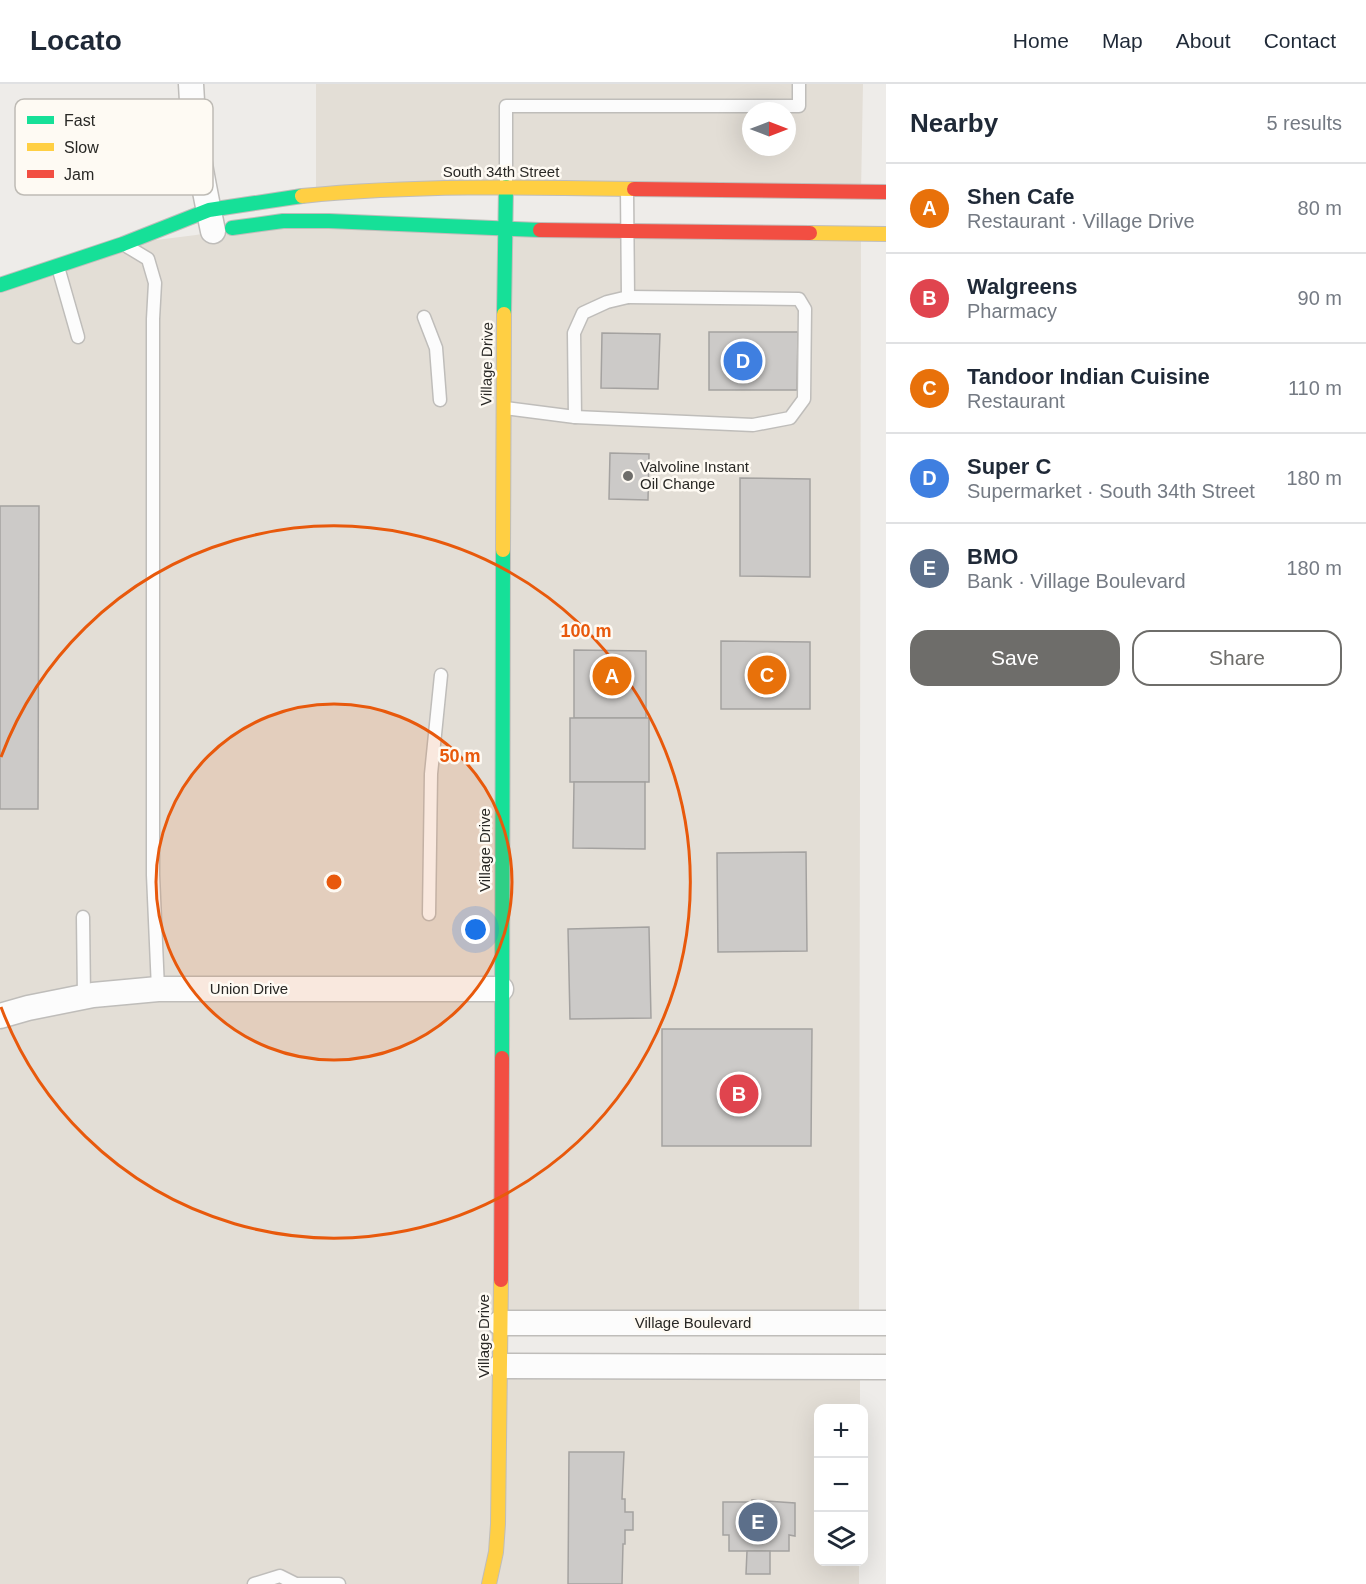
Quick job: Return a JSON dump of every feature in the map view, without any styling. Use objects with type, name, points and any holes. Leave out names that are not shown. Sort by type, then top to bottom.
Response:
[{"type":"street","points":[[191,84],[192,99]]},
{"type":"street","name":"South 34th Street","points":[[0,285],[123,244],[206,225],[286,197],[350,191],[506,187],[886,192]]},
{"type":"street","name":"Village Drive","points":[[489,1584],[496,1552],[498,1524],[501,1366],[503,408],[506,187]]},
{"type":"street","points":[[202,195],[206,225]]},
{"type":"street","name":"South 34th Street","points":[[206,225],[329,221],[626,232],[886,234]]},
{"type":"street","name":"South 34th Street","points":[[123,244],[175,238]]},
{"type":"street","name":"Union Drive","points":[[0,1016],[84,997],[158,989],[501,989]]},
{"type":"street","name":"Village Boulevard","points":[[500,1323],[886,1323]]},
{"type":"street","points":[[501,1366],[886,1367]]},
{"type":"lane","points":[[506,187],[506,106],[799,106],[799,84]]},
{"type":"lane","points":[[627,189],[628,297]]},
{"type":"lane","points":[[123,244],[148,259],[156,284],[153,319],[153,875],[158,989]]},
{"type":"lane","points":[[58,266],[78,337]]},
{"type":"lane","points":[[503,408],[575,417],[753,425],[790,418],[804,399],[805,309],[799,299],[628,297],[607,302],[583,313],[574,333],[575,417]]},
{"type":"lane","points":[[424,317],[436,348],[440,400]]},
{"type":"lane","points":[[429,914],[431,774],[441,675]]},
{"type":"lane","points":[[83,917],[84,997]]},
{"type":"lane","points":[[254,1584],[280,1576],[296,1584],[339,1584]]},
{"type":"shaded area","points":[[316,84],[863,84],[861,192],[316,194]]},
{"type":"shaded area","points":[[245,225],[861,234],[859,1323],[500,1323],[501,1366],[860,1367],[860,1404],[814,1404],[814,1566],[859,1566],[859,1584],[0,1584],[0,285],[124,244],[196,235]]},
{"type":"building","points":[[709,332],[798,332],[797,390],[709,390]]},
{"type":"building","points":[[602,333],[660,334],[658,389],[601,388]]},
{"type":"building","points":[[610,453],[649,454],[648,500],[609,499]]},
{"type":"building","points":[[740,478],[810,479],[810,577],[740,576]]},
{"type":"building","points":[[0,506],[39,506],[38,809],[0,809]]},
{"type":"building","points":[[721,641],[810,642],[810,709],[721,709]]},
{"type":"building","points":[[574,650],[646,651],[646,718],[574,718]]},
{"type":"building","points":[[570,718],[649,718],[649,782],[570,782]]},
{"type":"building","points":[[574,782],[645,782],[645,849],[573,848]]},
{"type":"building","points":[[806,852],[807,951],[718,952],[717,853]]},
{"type":"building","points":[[649,927],[651,1018],[570,1019],[568,929]]},
{"type":"building","points":[[662,1029],[812,1029],[811,1146],[662,1146]]},
{"type":"building","points":[[569,1452],[624,1452],[622,1499],[625,1499],[625,1512],[633,1512],[633,1530],[625,1530],[622,1584],[568,1584]]},
{"type":"building","points":[[752,1500],[795,1503],[795,1536],[789,1535],[789,1551],[729,1551],[729,1535],[723,1535],[723,1502],[752,1502]]},
{"type":"building","points":[[747,1551],[770,1551],[770,1574],[746,1574]]},
{"type":"traffic: fast","points":[[504,314],[506,187]]},
{"type":"traffic: fast","points":[[0,285],[123,244],[209,210],[302,196]]},
{"type":"traffic: fast","points":[[232,228],[283,221],[329,221],[540,230]]},
{"type":"traffic: fast","points":[[502,1058],[503,550]]},
{"type":"traffic: slow","points":[[302,196],[426,188],[634,189]]},
{"type":"traffic: slow","points":[[810,233],[886,234]]},
{"type":"traffic: slow","points":[[503,550],[504,314]]},
{"type":"traffic: slow","points":[[489,1584],[496,1552],[498,1524],[501,1280]]},
{"type":"traffic: jam","points":[[634,189],[886,192]]},
{"type":"traffic: jam","points":[[540,230],[810,233]]},
{"type":"traffic: jam","points":[[501,1280],[502,1058]]},
{"type":"place","name":"Super C","points":[[743,361]]},
{"type":"place","name":"Valvoline Instant Oil Change","points":[[628,476]]},
{"type":"place","name":"Tandoor Indian Cuisine","points":[[767,675]]},
{"type":"place","name":"Shen Cafe","points":[[612,676]]},
{"type":"place","name":"Walgreens","points":[[739,1094]]},
{"type":"place","name":"BMO","points":[[758,1522]]}]
